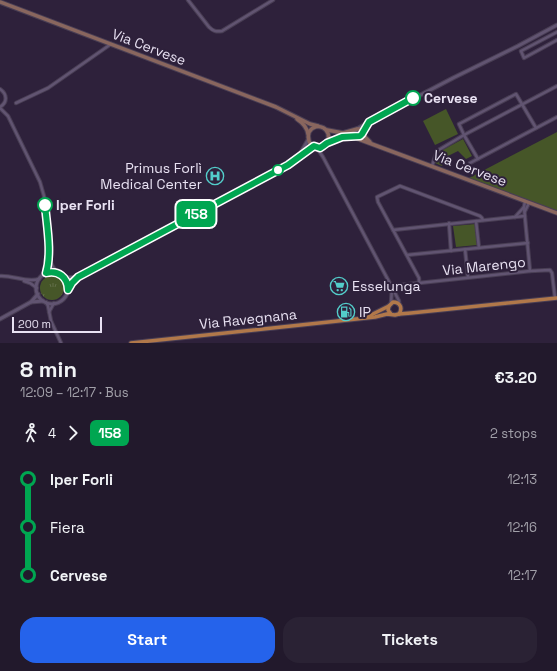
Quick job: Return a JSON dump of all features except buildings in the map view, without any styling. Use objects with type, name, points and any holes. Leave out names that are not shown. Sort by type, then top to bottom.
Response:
[{"type":"main road","name":"Via Cervese","points":[[0,2],[276,107],[310,124],[324,127],[327,130],[343,133],[360,129],[366,139],[375,144]]},
{"type":"main road","name":"Via Cervese","points":[[290,114],[306,126],[308,134]]},
{"type":"main road","points":[[315,147],[310,144],[308,134],[312,128],[318,126]]},
{"type":"main road","points":[[327,130],[329,136],[327,143]]},
{"type":"main road","name":"Via Cervese","points":[[315,147],[323,146],[342,137],[360,136],[363,132]]},
{"type":"main road","name":"Via Cervese","points":[[354,137],[557,213]]},
{"type":"main road","points":[[411,314],[395,302],[390,305],[388,310],[391,314],[395,315],[411,314],[556,298]]},
{"type":"main road","name":"Via Ravegnana","points":[[368,317],[390,305]]},
{"type":"main road","points":[[399,314],[401,311],[400,306]]},
{"type":"main road","name":"Via Ravegnana","points":[[130,343],[375,317],[391,314]]},
{"type":"street","points":[[188,0],[212,31],[217,32],[222,31],[273,0]]},
{"type":"street","points":[[357,129],[452,78],[557,25]]},
{"type":"street","points":[[521,51],[557,32]]},
{"type":"street","points":[[518,46],[524,58],[557,40]]},
{"type":"street","points":[[16,103],[48,88],[111,44]]},
{"type":"street","points":[[432,166],[437,151],[464,135],[557,86]]},
{"type":"street","points":[[0,89],[6,96],[4,105],[0,108],[8,116]]},
{"type":"street","points":[[478,159],[459,124],[516,94],[536,128]]},
{"type":"street","points":[[4,105],[40,182],[44,196],[51,263],[57,273],[64,278],[68,284],[68,290]]},
{"type":"street","points":[[470,163],[557,117]]},
{"type":"street","points":[[363,132],[369,122]]},
{"type":"street","points":[[297,159],[308,140]]},
{"type":"street","points":[[323,146],[323,157]]},
{"type":"street","points":[[31,302],[59,302],[67,294],[72,283],[78,277],[283,167],[315,147],[323,157],[398,298],[400,306]]},
{"type":"street","points":[[419,282],[419,278],[378,202],[377,197],[400,186],[480,216],[483,220]]},
{"type":"street","points":[[524,201],[530,271]]},
{"type":"street","points":[[524,211],[529,203]]},
{"type":"street","points":[[514,217],[524,207]]},
{"type":"street","points":[[393,230],[525,216]]},
{"type":"street","points":[[476,221],[479,248]]},
{"type":"street","points":[[449,223],[452,251]]},
{"type":"street","points":[[407,255],[528,243]]},
{"type":"street","points":[[46,273],[49,262],[49,249]]},
{"type":"street","points":[[465,249],[468,278]]},
{"type":"street","name":"Via Marengo","points":[[392,287],[419,282],[548,270],[552,271],[556,298]]},
{"type":"street","points":[[36,288],[39,279],[46,273],[57,273]]},
{"type":"street","points":[[0,276],[16,278],[30,283],[36,288],[49,312],[51,321],[60,342]]},
{"type":"street","points":[[64,278],[78,277]]},
{"type":"street","points":[[16,278],[29,280],[39,279]]},
{"type":"street","points":[[390,305],[392,287]]},
{"type":"street","points":[[0,319],[31,302],[38,294]]},
{"type":"street","points":[[49,312],[54,303]]},
{"type":"green space","points":[[446,109],[458,134],[435,145],[423,121]]},
{"type":"green space","points":[[557,132],[557,211],[469,178]]},
{"type":"green space","points":[[463,139],[472,156],[466,159],[458,151],[446,157],[442,166],[435,163],[439,152]]},
{"type":"green space","points":[[476,224],[477,245],[456,247],[453,226]]},
{"type":"green space","points":[[52,276],[61,279],[64,288],[61,297],[52,300],[43,297],[40,288],[43,279]]},
{"type":"bus line","name":"158","points":[[45,205],[49,249],[49,262],[46,273],[54,272],[61,275],[68,284],[68,290],[69,286],[78,277],[288,165],[314,146],[320,148],[327,143],[342,137],[360,136],[369,122],[413,98]]},
{"type":"place","name":"Cervese","points":[[413,98]]},
{"type":"place","name":"Primus Forlì Medical Center","points":[[215,176]]},
{"type":"place","name":"Iper Forli","points":[[45,205]]},
{"type":"place","name":"Esselunga","points":[[339,286]]},
{"type":"place","name":"IP","points":[[346,312]]}]
